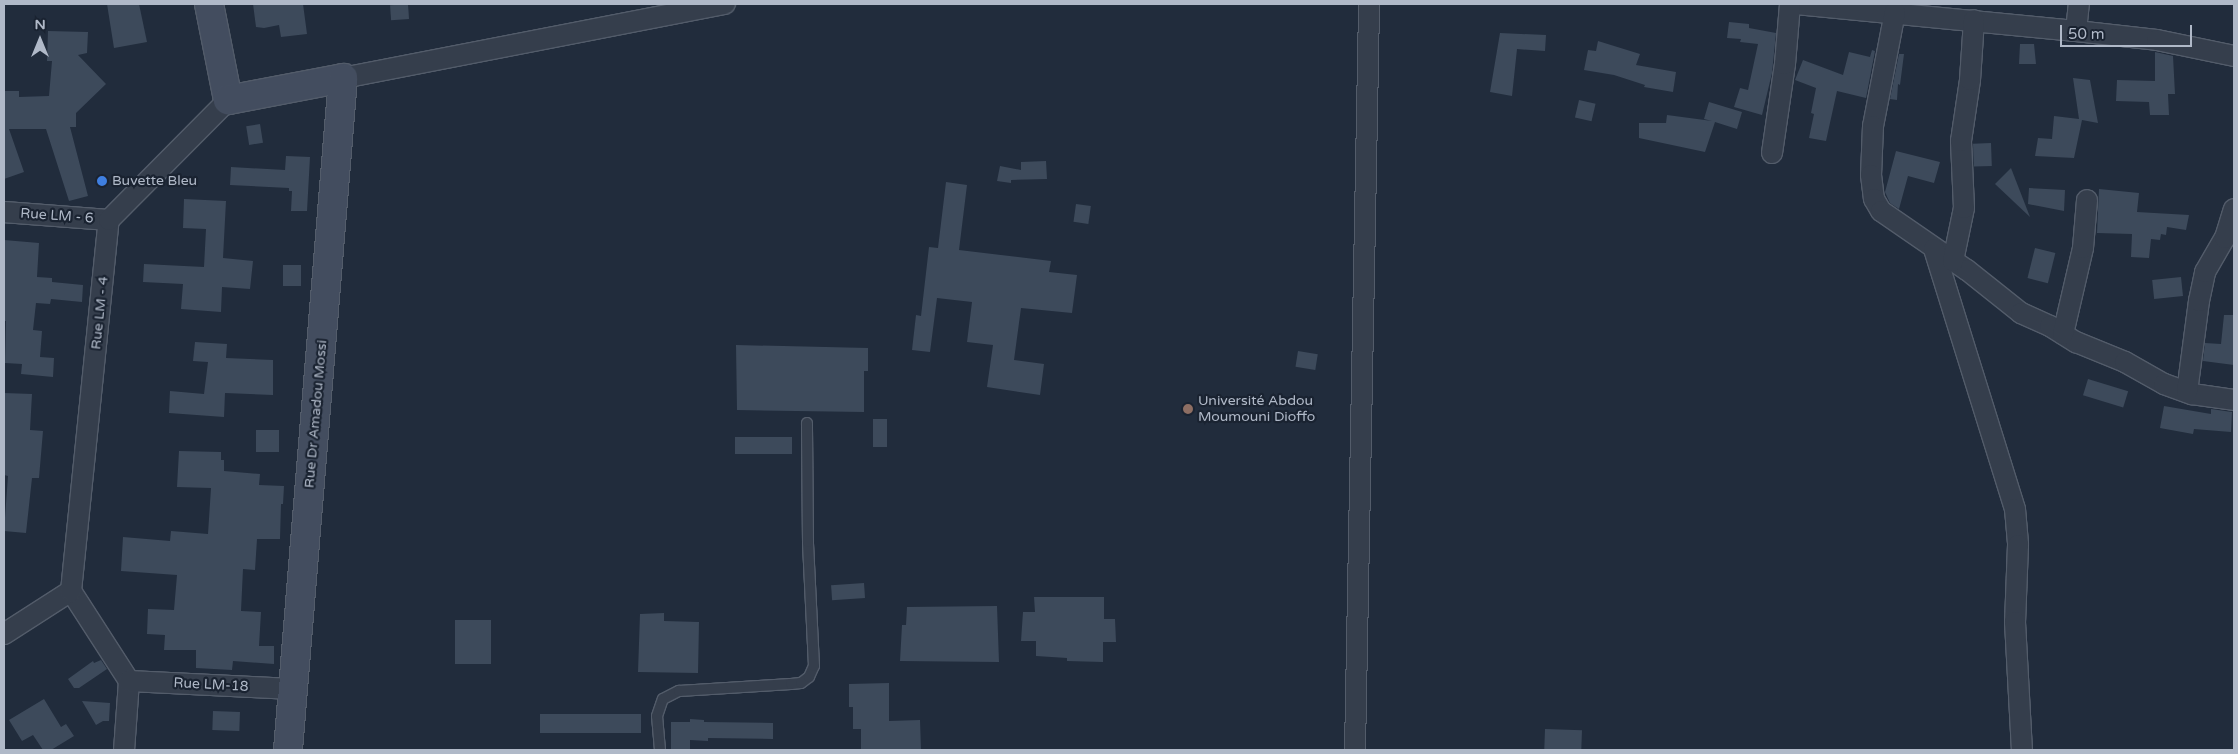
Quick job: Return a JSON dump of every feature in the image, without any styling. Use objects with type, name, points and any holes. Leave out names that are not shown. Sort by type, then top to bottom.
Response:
[{"type":"street","points":[[209,4],[228,100]]},
{"type":"street","points":[[109,220],[228,100],[725,4]]},
{"type":"street","points":[[1355,750],[1370,4]]},
{"type":"street","points":[[1772,153],[1785,64],[1790,4]]},
{"type":"street","points":[[1796,4],[1895,12],[1962,14],[2157,40],[2234,56]]},
{"type":"street","points":[[2076,30],[2079,4]]},
{"type":"street","points":[[1895,12],[1873,126],[1871,175],[1874,198],[1882,212],[1953,261],[2021,313],[2076,342],[2125,362],[2164,384],[2187,392],[2234,400]]},
{"type":"street","points":[[1953,261],[1964,208],[1961,141],[1970,80],[1962,14]]},
{"type":"street","name":"Rue Dr Amadou Mossi","points":[[288,750],[343,78]]},
{"type":"street","points":[[2062,334],[2083,248],[2087,200]]},
{"type":"street","points":[[2187,392],[2198,301],[2205,272],[2225,238],[2234,209]]},
{"type":"street","name":"Rue LM - 6","points":[[4,212],[109,220]]},
{"type":"street","name":"Rue LM - 4","points":[[71,591],[109,220]]},
{"type":"street","points":[[1934,249],[2015,509],[2018,545],[2016,622],[2022,750]]},
{"type":"street","points":[[4,634],[71,591],[129,681],[124,750]]},
{"type":"street","name":"Rue LM-18","points":[[129,681],[293,689]]},
{"type":"lane","points":[[660,750],[656,716],[663,699],[679,691],[802,683],[809,677],[814,666],[808,542],[807,423]]},
{"type":"building","points":[[107,4],[139,4],[147,42],[114,48]]},
{"type":"building","points":[[253,4],[303,4],[307,34],[281,37],[279,25],[264,28],[256,27]]},
{"type":"building","points":[[408,4],[409,19],[391,20],[390,5]]},
{"type":"building","points":[[1729,22],[1749,24],[1749,28],[1776,33],[1772,73],[1762,115],[1734,107],[1740,88],[1748,90],[1758,44],[1740,42],[1741,39],[1727,38]]},
{"type":"building","points":[[48,31],[88,32],[87,53],[78,55],[106,84],[76,113],[76,127],[70,127],[88,196],[69,201],[46,129],[9,129],[24,172],[4,179],[4,91],[19,91],[19,97],[49,96],[52,61],[47,61]]},
{"type":"building","points":[[1500,33],[1546,35],[1545,51],[1517,49],[1512,96],[1490,92]]},
{"type":"building","points":[[1598,41],[1640,54],[1636,65],[1676,72],[1673,92],[1644,87],[1645,85],[1614,75],[1584,70],[1588,50],[1596,51]]},
{"type":"building","points":[[2020,44],[2034,44],[2036,64],[2019,64]]},
{"type":"building","points":[[1872,50],[1875,51],[1866,98],[1837,91],[1826,141],[1809,138],[1814,114],[1811,113],[1816,88],[1795,80],[1803,60],[1843,75],[1849,52],[1870,57]]},
{"type":"building","points":[[2155,52],[2173,56],[2175,94],[2168,94],[2169,115],[2150,115],[2149,102],[2116,101],[2117,80],[2155,81]]},
{"type":"building","points":[[1899,54],[1904,54],[1897,100],[1890,99]]},
{"type":"building","points":[[2073,78],[2090,80],[2098,123],[2082,120],[2074,158],[2035,156],[2038,138],[2052,139],[2054,116],[2079,119]]},
{"type":"building","points":[[1579,100],[1596,104],[1592,121],[1575,118]]},
{"type":"building","points":[[1709,102],[1742,112],[1737,129],[1715,122],[1705,152],[1639,138],[1639,123],[1666,123],[1667,115],[1712,121],[1704,119]]},
{"type":"building","points":[[260,124],[263,143],[249,145],[246,126]]},
{"type":"building","points":[[1991,143],[1992,166],[1974,167],[1973,144]]},
{"type":"building","points":[[1896,151],[1940,162],[1934,183],[1908,176],[1899,209],[1890,203],[1885,192]]},
{"type":"building","points":[[286,156],[310,157],[307,211],[291,211],[292,191],[289,191],[289,188],[230,185],[231,167],[285,170]]},
{"type":"building","points":[[1046,161],[1047,179],[1011,180],[1011,183],[997,181],[1000,166],[1021,170],[1021,162]]},
{"type":"building","points":[[2011,168],[2030,217],[1995,184]]},
{"type":"building","points":[[946,182],[967,185],[959,250],[1051,261],[1049,272],[1077,275],[1072,313],[1021,308],[1014,360],[1044,364],[1040,395],[987,387],[993,345],[967,342],[972,302],[937,298],[930,352],[912,350],[916,315],[921,316],[929,247],[938,248]]},
{"type":"building","points":[[2029,188],[2065,190],[2064,211],[2028,204]]},
{"type":"building","points":[[2099,189],[2139,193],[2137,212],[2189,215],[2186,230],[2167,227],[2166,235],[2161,234],[2160,240],[2151,239],[2149,258],[2131,257],[2132,234],[2097,233]]},
{"type":"building","points":[[184,199],[226,201],[223,258],[253,261],[250,289],[222,287],[221,312],[181,309],[183,284],[143,282],[144,264],[204,267],[206,229],[183,228]]},
{"type":"building","points":[[1076,204],[1091,206],[1088,224],[1073,222]]},
{"type":"building","points":[[4,240],[39,243],[37,277],[52,278],[52,282],[83,285],[82,302],[51,299],[50,304],[36,303],[33,330],[42,331],[40,357],[54,358],[53,377],[21,374],[22,364],[5,363]]},
{"type":"building","points":[[2035,248],[2055,253],[2048,283],[2028,278]]},
{"type":"building","points":[[283,265],[301,265],[301,286],[283,286]]},
{"type":"building","points":[[2181,277],[2183,296],[2154,299],[2152,280]]},
{"type":"building","points":[[2224,315],[2234,315],[2234,365],[2203,361],[2205,343],[2221,344]]},
{"type":"building","points":[[195,342],[227,344],[226,358],[273,360],[273,395],[225,393],[224,417],[169,413],[170,391],[204,394],[208,362],[193,361]]},
{"type":"building","points":[[736,345],[868,348],[868,371],[864,371],[864,412],[737,410]]},
{"type":"building","points":[[1298,351],[1318,354],[1315,370],[1295,367]]},
{"type":"building","points":[[2088,379],[2128,391],[2123,408],[2083,395]]},
{"type":"building","points":[[4,393],[32,394],[30,430],[43,431],[39,478],[32,478],[26,533],[4,531],[8,476],[4,475]]},
{"type":"building","points":[[2164,406],[2211,414],[2211,409],[2232,412],[2231,432],[2194,429],[2193,434],[2160,428]]},
{"type":"building","points":[[873,419],[887,419],[887,447],[873,447]]},
{"type":"building","points":[[256,430],[279,430],[279,452],[256,452]]},
{"type":"building","points":[[735,437],[792,437],[792,454],[735,454]]},
{"type":"building","points":[[179,451],[221,452],[221,460],[224,460],[224,471],[260,474],[259,485],[284,486],[283,504],[281,504],[280,539],[257,539],[255,570],[243,569],[241,611],[261,612],[259,646],[274,646],[274,664],[233,661],[232,670],[196,668],[196,650],[164,650],[165,635],[147,634],[148,609],[174,610],[177,575],[121,571],[123,537],[170,541],[171,531],[208,534],[211,488],[177,487]]},
{"type":"building","points":[[864,583],[865,598],[832,600],[831,585]]},
{"type":"building","points":[[1034,597],[1104,597],[1104,619],[1115,619],[1116,642],[1103,642],[1103,662],[1067,661],[1067,658],[1036,656],[1036,641],[1021,641],[1023,612],[1035,612]]},
{"type":"building","points":[[997,606],[999,662],[900,661],[902,625],[906,625],[907,607]]},
{"type":"building","points":[[664,613],[664,621],[699,622],[698,673],[638,672],[640,614]]},
{"type":"building","points":[[455,620],[491,620],[491,664],[455,664]]},
{"type":"building","points":[[101,660],[107,669],[79,688],[74,688],[68,679],[93,661],[94,663]]},
{"type":"building","points":[[889,683],[889,721],[920,720],[921,750],[861,750],[861,729],[853,729],[853,707],[849,707],[849,684]]},
{"type":"building","points":[[44,699],[61,727],[66,724],[74,736],[51,750],[43,750],[33,735],[22,741],[9,720]]},
{"type":"building","points":[[82,701],[110,703],[109,721],[103,721],[96,725]]},
{"type":"building","points":[[213,711],[240,712],[239,731],[212,730]]},
{"type":"building","points":[[540,714],[641,714],[641,733],[540,733]]},
{"type":"building","points":[[690,719],[704,720],[704,722],[773,723],[773,739],[708,738],[708,741],[690,740],[690,750],[671,750],[671,722],[690,722]]},
{"type":"building","points":[[1545,729],[1582,730],[1581,750],[1544,750]]},
{"type":"place","name":"Buvette Bleu","points":[[102,181]]},
{"type":"place","name":"Université Abdou Moumouni Dioffo","points":[[1188,409]]}]
